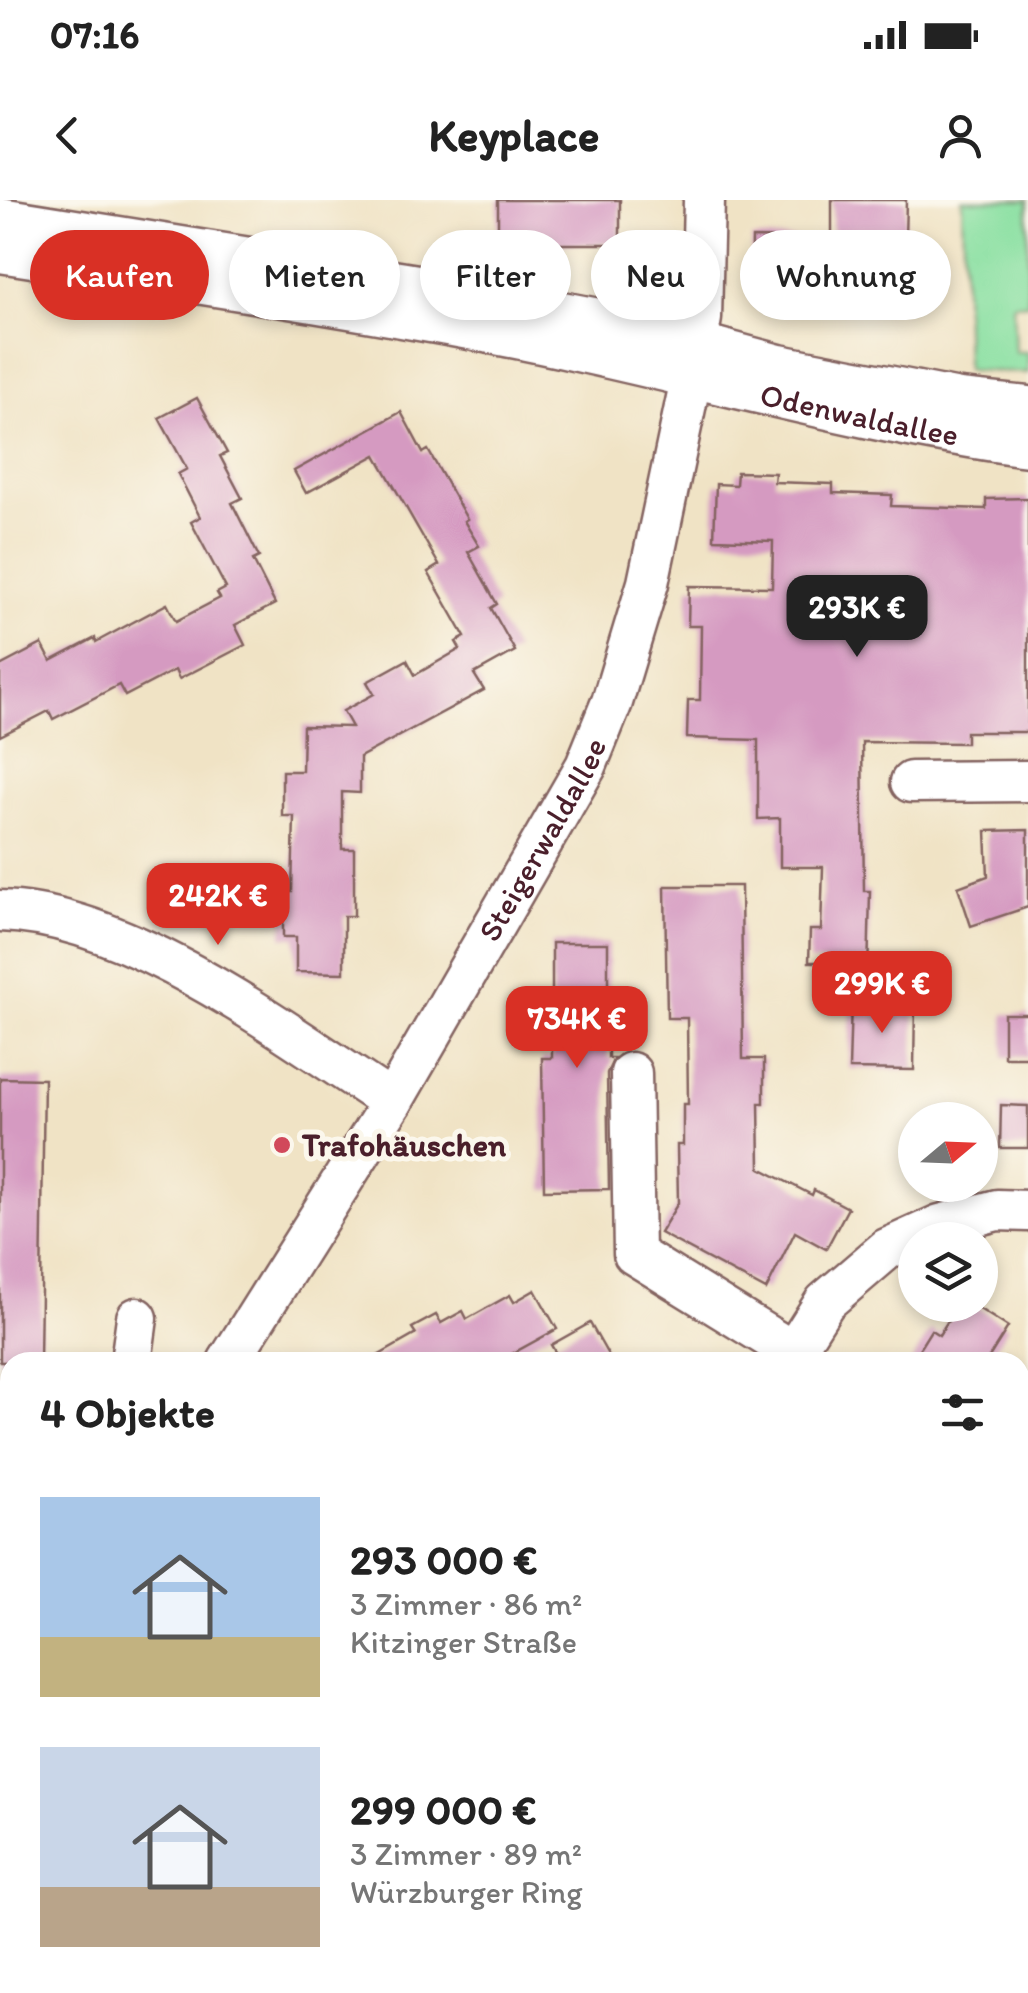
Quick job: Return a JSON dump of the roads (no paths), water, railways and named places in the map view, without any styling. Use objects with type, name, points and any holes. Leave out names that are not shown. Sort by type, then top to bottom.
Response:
[{"type":"street","name":"Steigerwaldallee","points":[[234,1352],[392,1102],[586,766],[612,702],[648,584],[701,318],[704,200]]},
{"type":"street","name":"Odenwaldallee","points":[[0,218],[430,287],[630,325],[694,358],[949,435],[1028,446]]},
{"type":"street","name":"Odenwaldallee","points":[[0,252],[464,328],[694,358],[779,364],[959,400],[1028,407]]},
{"type":"street","points":[[911,782],[1028,782]]},
{"type":"street","points":[[0,911],[22,912],[92,928],[203,980],[392,1102]]},
{"type":"street","points":[[632,1073],[634,1254],[782,1352]]},
{"type":"street","points":[[793,1352],[825,1302],[887,1248],[940,1225],[997,1210],[1028,1211]]},
{"type":"street","points":[[131,1352],[136,1318]]},
{"type":"place","name":"Trafohäuschen","points":[[282,1145]]}]
